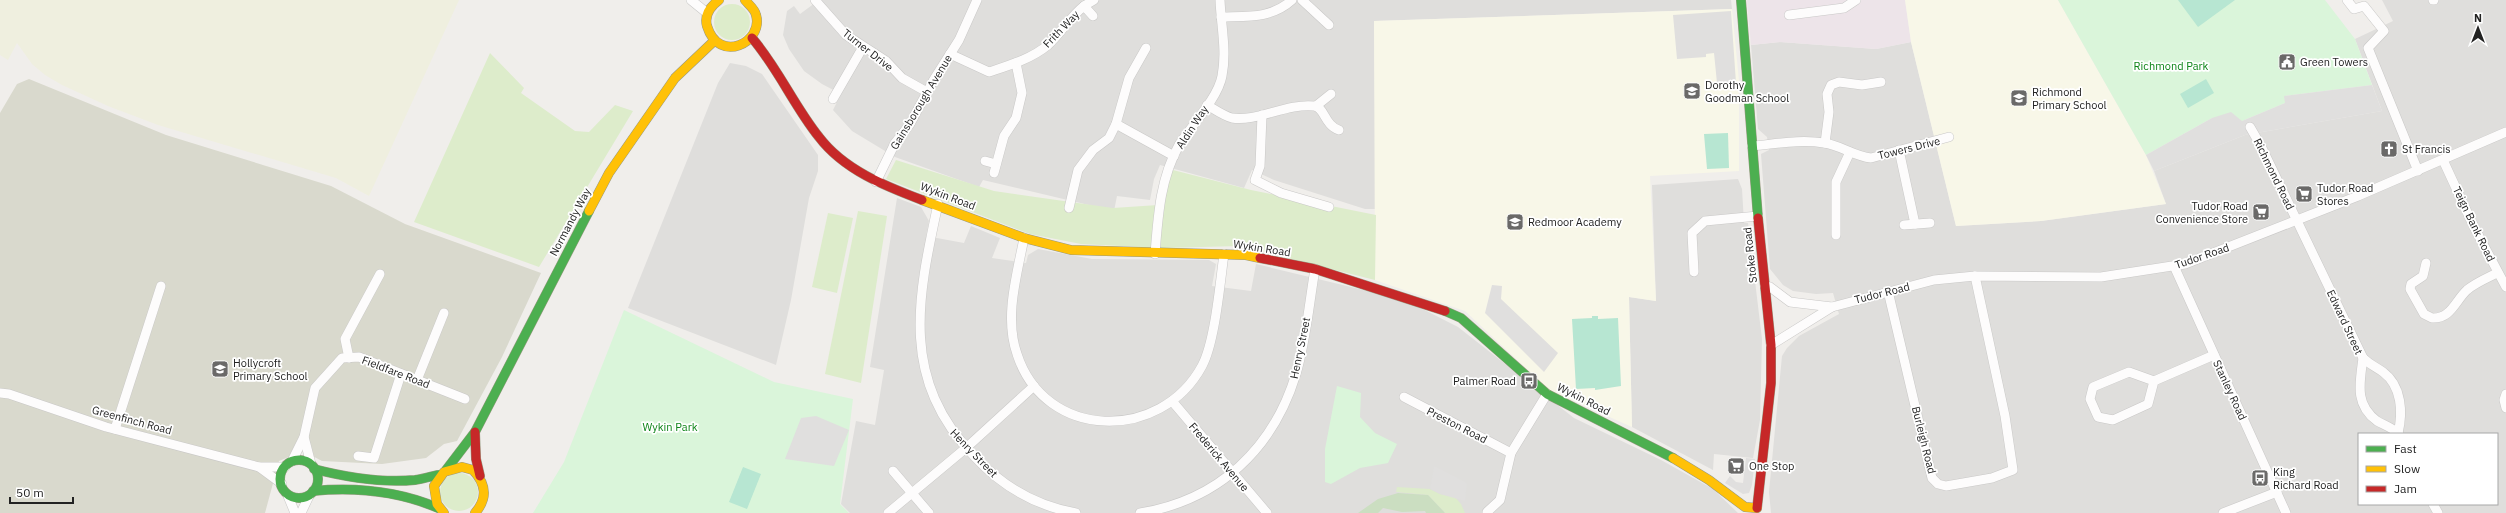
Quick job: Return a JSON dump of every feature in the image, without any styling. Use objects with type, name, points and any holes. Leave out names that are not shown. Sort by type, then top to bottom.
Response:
[{"type":"street","points":[[691,0],[708,13]]},
{"type":"street","points":[[719,0],[708,13],[706,28],[714,41],[721,46],[738,47],[752,38],[758,22],[751,2]]},
{"type":"street","name":"Turner Drive","points":[[815,0],[846,35],[886,61],[902,78],[927,92]]},
{"type":"street","name":"Gainsborough Avenue","points":[[876,182],[895,143],[910,124],[950,54],[977,0]]},
{"type":"street","name":"Frith Way","points":[[950,54],[989,72],[1016,63],[1032,56],[1049,44],[1071,16],[1094,0]]},
{"type":"street","name":"Aldin Way","points":[[1155,254],[1158,205],[1174,156],[1207,105],[1222,77],[1224,44],[1220,17],[1220,0]]},
{"type":"street","points":[[1220,17],[1266,15],[1283,8],[1292,0]]},
{"type":"street","points":[[1302,0],[1328,25]]},
{"type":"street","name":"Stoke Road","points":[[1741,0],[1758,216],[1771,345],[1771,383],[1758,510]]},
{"type":"street","points":[[1789,15],[1844,8],[1856,0]]},
{"type":"street","points":[[2347,0],[2354,9],[2364,6],[2384,31],[2368,48],[2418,171]]},
{"type":"street","name":"Frith Way","points":[[1084,6],[1093,16]]},
{"type":"street","name":"Wykin Road","points":[[752,38],[760,47],[819,138],[837,156],[876,182],[938,204],[1024,238],[1071,250],[1155,254],[1246,255],[1369,284],[1461,318],[1547,394],[1657,448],[1709,480],[1745,507],[1758,510]]},
{"type":"street","name":"Normandy Way","points":[[442,473],[475,432],[609,173],[675,78],[714,41]]},
{"type":"street","points":[[833,99],[863,47]]},
{"type":"street","points":[[1069,208],[1078,170],[1093,150],[1109,138],[1116,124],[1129,78],[1146,48]]},
{"type":"street","points":[[985,161],[995,168],[1004,136],[1016,118],[1022,93],[1016,63]]},
{"type":"street","points":[[1825,143],[1829,112],[1827,94],[1831,85],[1839,82],[1862,85],[1881,82]]},
{"type":"street","points":[[1316,106],[1331,94]]},
{"type":"street","points":[[1207,105],[1232,118],[1262,115],[1296,106],[1316,106],[1322,110],[1329,126],[1339,130]]},
{"type":"street","points":[[1262,115],[1260,166],[1255,180],[1281,193],[1330,207]]},
{"type":"street","points":[[1116,124],[1174,156]]},
{"type":"street","name":"Richmond Road","points":[[2250,127],[2297,221]]},
{"type":"street","name":"Tudor Road","points":[[1771,345],[1832,307],[1934,280],[1975,276],[2101,277],[2174,266],[2297,221],[2418,171],[2506,132]]},
{"type":"street","name":"Towers Drive","points":[[1752,146],[1802,141],[1825,143],[1871,158],[1949,137]]},
{"type":"street","points":[[1900,150],[1915,224]]},
{"type":"street","points":[[1836,235],[1836,182],[1850,152]]},
{"type":"street","name":"Teign Bank Road","points":[[2443,160],[2497,273],[2506,287]]},
{"type":"street","name":"Henry Street","points":[[938,204],[921,301],[919,328],[922,357],[931,392],[939,411],[951,431],[996,477],[1025,497],[1057,510],[1076,513]]},
{"type":"street","points":[[1694,272],[1692,233],[1701,224],[1705,221],[1758,216]]},
{"type":"street","name":"Edward Street","points":[[2297,221],[2363,358],[2358,386],[2362,402],[2371,416],[2396,433]]},
{"type":"street","points":[[1904,225],[1930,223]]},
{"type":"street","points":[[1024,238],[1012,306],[1012,338],[1023,369],[1034,386],[1048,400],[1067,413],[1082,419],[1100,423],[1141,418],[1172,401],[1189,385],[1202,366],[1213,329],[1224,254]]},
{"type":"street","points":[[2426,263],[2423,276],[2411,284],[2410,289],[2424,314],[2432,318],[2446,315],[2457,304],[2466,291],[2497,273]]},
{"type":"street","name":"Stanley Road","points":[[2174,266],[2286,513]]},
{"type":"street","name":"Henry Street","points":[[1140,513],[1163,509],[1217,485],[1234,474],[1253,454],[1276,423],[1296,374],[1314,270]]},
{"type":"street","points":[[349,358],[345,339],[380,274]]},
{"type":"street","name":"Burleigh Road","points":[[1888,291],[1932,478],[1938,484],[1946,486],[1992,478],[2013,470],[2005,416],[1975,276]]},
{"type":"street","points":[[115,429],[161,286]]},
{"type":"street","name":"Tudor Road","points":[[1765,286],[1770,287],[1790,302],[1832,307]]},
{"type":"street","points":[[417,380],[444,313]]},
{"type":"street","points":[[2154,381],[2148,404],[2113,420],[2098,417],[2090,399],[2093,387],[2129,372],[2154,381],[2214,355]]},
{"type":"street","name":"Fieldfare Road","points":[[289,464],[304,437],[315,388],[342,358],[358,357],[465,399]]},
{"type":"street","points":[[2363,358],[2383,372],[2394,386],[2400,406],[2401,420],[2398,433]]},
{"type":"street","points":[[358,456],[374,458],[401,374]]},
{"type":"street","points":[[888,513],[911,492],[966,448],[1034,386]]},
{"type":"street","name":"Greenfinch Road","points":[[0,393],[9,394],[115,429],[259,467],[289,464]]},
{"type":"street","points":[[1487,513],[1500,500],[1511,452],[1547,394]]},
{"type":"street","points":[[2506,394],[2504,400],[2506,408]]},
{"type":"street","name":"Preston Road","points":[[1404,397],[1511,452]]},
{"type":"street","name":"Frederick Avenue","points":[[1172,401],[1267,513]]},
{"type":"street","name":"Normandy Way","points":[[475,432],[476,459],[486,492],[478,511]]},
{"type":"street","name":"Fieldfare Road","points":[[304,437],[313,467]]},
{"type":"street","points":[[295,513],[282,484],[289,464],[302,460],[313,467],[328,472],[395,479],[414,480],[464,466],[473,470],[480,476]]},
{"type":"street","name":"Greenfinch Road","points":[[259,467],[282,484]]},
{"type":"street","points":[[301,513],[316,480],[313,467]]},
{"type":"street","points":[[893,471],[929,513]]},
{"type":"street","points":[[441,510],[433,492],[442,473]]},
{"type":"street","points":[[288,496],[299,499],[311,493],[343,490],[399,495],[417,499],[441,510]]},
{"type":"street","points":[[2223,513],[2277,492]]},
{"type":"shaded area","points":[[819,0],[1731,0],[1732,9],[1374,21],[1376,209],[1365,209],[1274,180],[1252,170],[1244,188],[1160,165],[1154,179],[1150,200],[1117,196],[1114,211],[983,180],[979,187],[895,157],[852,131],[833,110],[841,94],[822,84],[804,71],[789,49],[783,35],[787,11],[794,6],[800,14]]},
{"type":"shaded area","points":[[1747,0],[1905,0],[1911,42],[1876,49],[1780,42],[1751,45]]},
{"type":"shaded area","name":"Richmond Primary School","points":[[1905,0],[2058,0],[2146,155],[2166,204],[2041,221],[1956,226],[1911,42]]},
{"type":"shaded area","points":[[2382,0],[2506,0],[2506,513],[1771,513],[1769,492],[1782,356],[1787,348],[1799,336],[1839,314],[1833,293],[1816,294],[1793,291],[1783,285],[1770,269],[1761,154],[1769,150],[1767,137],[1758,129],[1751,45],[1780,42],[1876,49],[1911,42],[1956,226],[2041,221],[2166,204],[2154,171],[2245,135],[2382,111],[2355,39],[2393,21]]},
{"type":"shaded area","name":"Redmoor Academy","points":[[1732,9],[1739,81],[1739,171],[1650,176],[1656,301],[1629,297],[1632,427],[1549,390],[1465,311],[1375,280],[1374,21]]},
{"type":"shaded area","points":[[1731,11],[1736,83],[1717,83],[1714,53],[1706,54],[1706,57],[1677,59],[1673,15]]},
{"type":"shaded area","points":[[730,63],[746,66],[762,74],[818,155],[818,171],[809,198],[791,300],[776,365],[628,308],[718,83]]},
{"type":"shaded area","points":[[29,79],[166,135],[331,186],[405,224],[541,273],[502,357],[457,441],[444,444],[426,458],[382,464],[322,461],[303,451],[279,461],[265,513],[0,513],[0,113],[17,84]]},
{"type":"shaded area","points":[[2372,85],[2382,111],[2245,135],[2154,171],[2146,155],[2212,118],[2231,112],[2242,121],[2285,103],[2284,96]]},
{"type":"shaded area","points":[[1738,179],[1742,189],[1744,223],[1748,223],[1762,339],[1760,420],[1753,458],[1714,454],[1713,470],[1632,427],[1629,297],[1656,301],[1652,185]]},
{"type":"shaded area","points":[[897,198],[921,207],[929,221],[926,236],[964,243],[971,226],[1000,238],[992,258],[1026,263],[1028,255],[1038,249],[1092,259],[1209,260],[1216,264],[1212,286],[1251,291],[1256,264],[1405,300],[1458,327],[1574,418],[1661,460],[1713,489],[1738,513],[850,513],[841,504],[856,421],[875,425],[884,370],[870,367]]},
{"type":"shaded area","points":[[1492,285],[1502,286],[1501,299],[1558,353],[1544,372],[1485,313]]},
{"type":"shaded area","points":[[816,416],[849,430],[834,466],[785,459],[801,418]]},
{"type":"shaded area","points":[[1746,458],[1755,459],[1752,485],[1749,493],[1743,494],[1725,483],[1730,476],[1736,482],[1743,483]]},
{"type":"shaded area","points":[[1434,466],[1467,483],[1465,501],[1440,494],[1430,489]]},
{"type":"green space","points":[[0,0],[459,0],[369,196],[336,178],[158,125],[108,106],[62,85],[45,75],[32,64],[17,43],[8,60],[0,55]]},
{"type":"green space","name":"Richmond Park","points":[[2058,0],[2325,0],[2355,39],[2372,85],[2285,96],[2285,103],[2242,121],[2212,118],[2146,155]]},
{"type":"green space","points":[[2178,0],[2235,0],[2198,27]]},
{"type":"green space","points":[[736,4],[745,9],[749,15],[749,29],[745,35],[736,40],[728,40],[719,35],[715,29],[714,18],[719,9],[725,5]]},
{"type":"green space","points":[[490,53],[524,88],[521,93],[575,131],[589,132],[615,105],[633,111],[539,267],[414,222]]},
{"type":"green space","points":[[2206,79],[2214,93],[2188,108],[2180,94]]},
{"type":"green space","points":[[1728,133],[1729,168],[1707,169],[1704,134]]},
{"type":"green space","points":[[896,160],[994,191],[1113,208],[1158,205],[1169,169],[1251,190],[1376,215],[1375,280],[1240,246],[1161,248],[1081,244],[1030,234],[886,179]]},
{"type":"green space","points":[[858,211],[887,216],[861,383],[825,374]]},
{"type":"green space","points":[[828,213],[853,218],[837,293],[812,287]]},
{"type":"green space","name":"Wykin Park","points":[[624,310],[774,382],[853,399],[840,504],[849,513],[533,513],[564,462]]},
{"type":"green space","points":[[1592,316],[1598,316],[1598,319],[1618,318],[1621,386],[1595,390],[1595,388],[1576,389],[1572,319],[1592,318]]},
{"type":"green space","points":[[1337,386],[1361,393],[1360,417],[1375,433],[1397,444],[1388,463],[1360,468],[1331,484],[1325,482],[1325,449]]},
{"type":"green space","points":[[743,467],[761,474],[747,509],[729,502]]},
{"type":"green space","points":[[459,473],[472,479],[478,492],[472,505],[459,511],[446,505],[440,492],[446,479]]},
{"type":"green space","points":[[1397,487],[1430,489],[1440,494],[1455,497],[1461,504],[1465,513],[1445,513],[1428,495],[1396,492]]},
{"type":"green space","points":[[1398,493],[1428,495],[1445,513],[1426,513],[1425,511],[1402,512],[1383,508],[1378,513],[1358,513],[1378,499]]},
{"type":"traffic: fast","points":[[1741,0],[1758,218]]},
{"type":"traffic: fast","points":[[446,470],[475,432],[589,211]]},
{"type":"traffic: fast","points":[[1445,311],[1461,318],[1547,394],[1673,458]]},
{"type":"traffic: fast","points":[[299,460],[312,466],[318,479],[312,492],[299,498],[286,492],[280,479],[286,466],[299,460]]},
{"type":"traffic: fast","points":[[314,469],[338,475],[390,481],[415,480],[439,475]]},
{"type":"traffic: fast","points":[[313,491],[361,490],[392,494],[423,502],[438,508]]},
{"type":"traffic: slow","points":[[719,0],[709,11],[706,22],[713,38],[721,45],[730,47],[747,41],[753,34],[757,25],[756,15],[745,0]]},
{"type":"traffic: slow","points":[[589,211],[609,173],[675,78],[714,41]]},
{"type":"traffic: slow","points":[[922,200],[1024,238],[1071,250],[1246,255],[1260,258]]},
{"type":"traffic: slow","points":[[1673,458],[1709,480],[1745,507],[1757,508]]},
{"type":"traffic: slow","points":[[444,513],[437,504],[434,486],[444,472],[462,467],[473,470],[483,486],[484,496],[475,513]]},
{"type":"traffic: jam","points":[[752,38],[770,62],[810,125],[829,149],[840,159],[866,176],[922,200]]},
{"type":"traffic: jam","points":[[1757,508],[1771,383],[1771,345],[1758,218]]},
{"type":"traffic: jam","points":[[1260,258],[1315,269],[1445,311]]},
{"type":"traffic: jam","points":[[475,432],[476,459],[480,476]]},
{"type":"place","name":"Green Towers","points":[[2287,62]]},
{"type":"place","name":"Dorothy Goodman School","points":[[1692,91]]},
{"type":"place","name":"Richmond Primary School","points":[[2019,98]]},
{"type":"place","name":"St Francis","points":[[2389,149]]},
{"type":"place","name":"Tudor Road Stores","points":[[2304,194]]},
{"type":"place","name":"Tudor Road Convenience Store","points":[[2261,212]]},
{"type":"place","name":"Redmoor Academy","points":[[1515,222]]},
{"type":"place","name":"Hollycroft Primary School","points":[[220,369]]},
{"type":"place","name":"Palmer Road","points":[[1529,381]]},
{"type":"place","name":"One Stop","points":[[1736,466]]},
{"type":"place","name":"King Richard Road","points":[[2260,478]]}]
